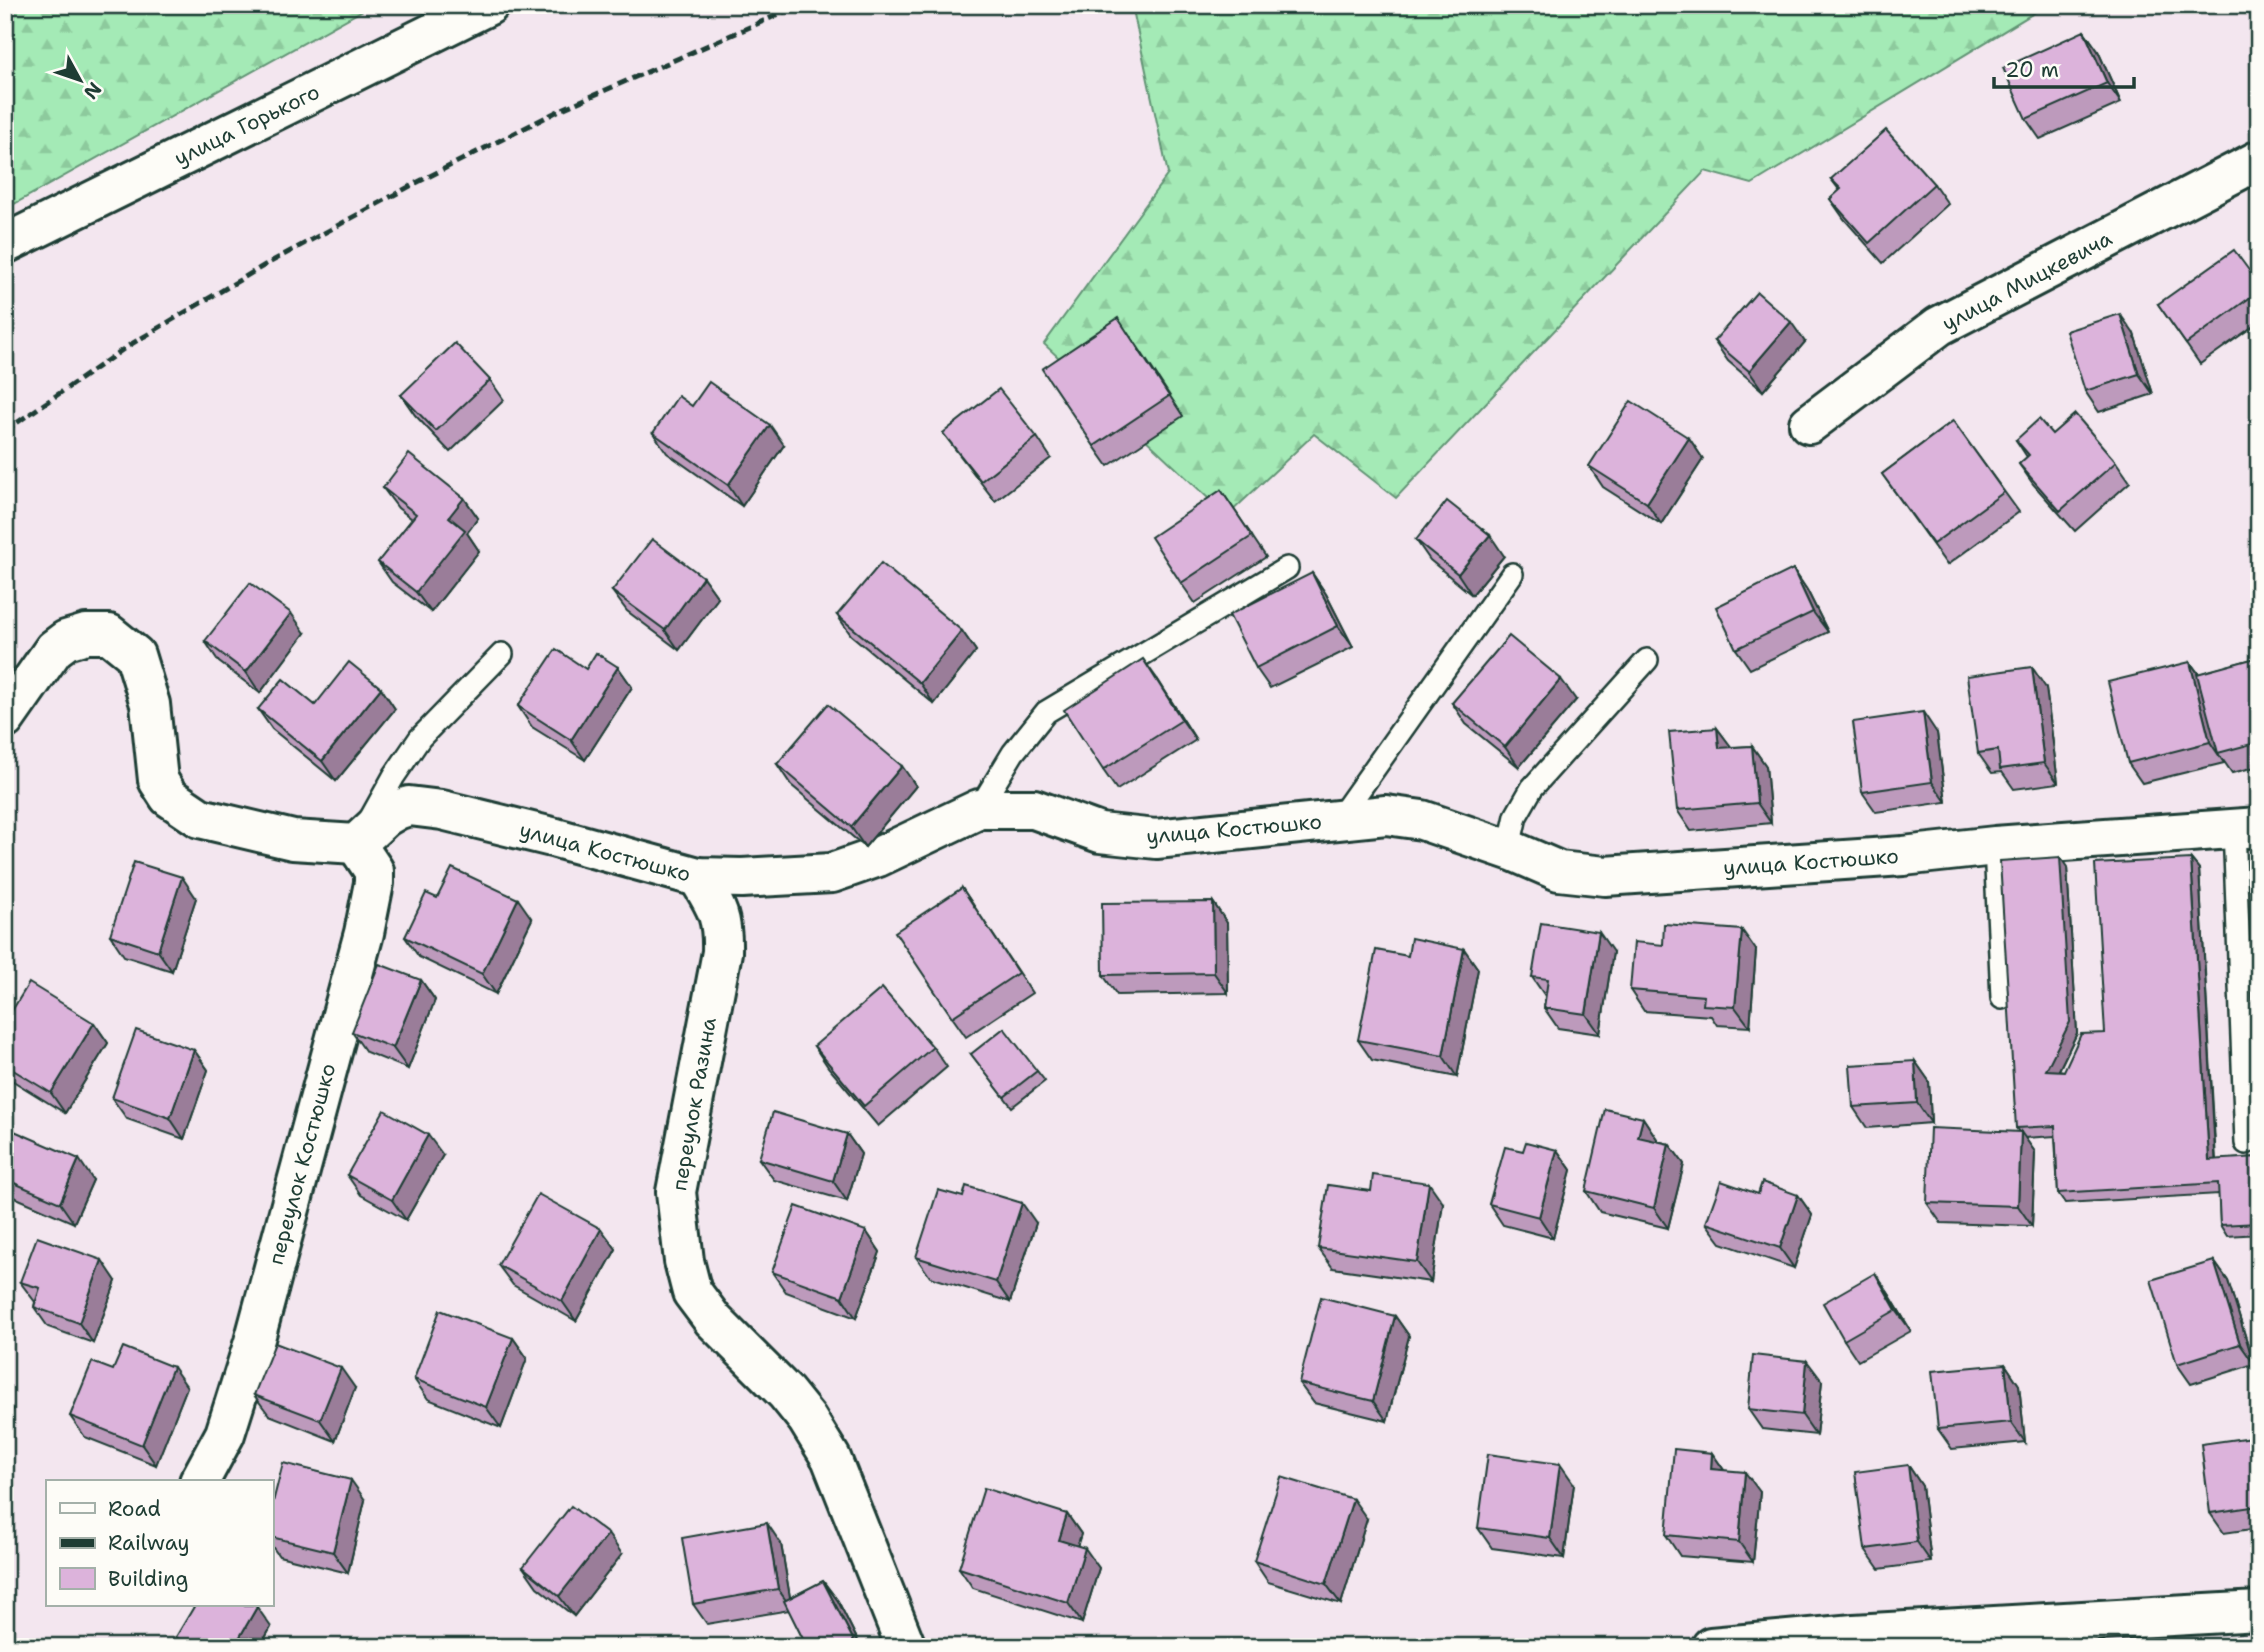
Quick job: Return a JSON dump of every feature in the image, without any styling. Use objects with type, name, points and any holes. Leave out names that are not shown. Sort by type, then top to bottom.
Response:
[{"type":"street","name":"улица Горького","points":[[5,244],[489,5]]},
{"type":"street","name":"улица Мицкевича","points":[[1809,424],[1939,326],[2259,160]]},
{"type":"street","points":[[5,719],[54,649],[66,640],[86,634],[109,634],[135,656],[150,704],[158,780],[169,797],[200,818],[293,840],[356,844]]},
{"type":"street","name":"улица Костюшко","points":[[356,844],[385,817],[409,806],[455,813],[698,877],[742,878],[832,873],[878,857],[979,809],[1034,810],[1100,832],[1156,839],[1387,815],[1422,820],[1514,852],[1559,871],[1605,876],[1903,856],[1995,846],[2246,827]]},
{"type":"street","name":"переулок Костюшко","points":[[200,1480],[225,1434],[254,1342],[363,933],[374,871],[356,844]]},
{"type":"street","name":"переулок Разина","points":[[698,877],[718,912],[722,952],[676,1192],[684,1261],[692,1292],[713,1320],[786,1393],[807,1419],[831,1458],[907,1646]]},
{"type":"street","points":[[1711,1647],[1854,1640],[2259,1611]]},
{"type":"lane","points":[[979,809],[1013,753],[1046,712],[1287,568]]},
{"type":"lane","points":[[1338,820],[1512,574]]},
{"type":"lane","points":[[356,844],[394,776],[420,738],[502,654]]},
{"type":"lane","points":[[1514,852],[1512,834],[1516,816],[1532,788],[1647,660]]},
{"type":"lane","points":[[2246,827],[2246,1143]]},
{"type":"lane","points":[[1995,846],[2001,998]]},
{"type":"green space","points":[[5,5],[372,5],[5,209]]},
{"type":"green space","points":[[1132,5],[2047,5],[1752,184],[1705,171],[1396,498],[1314,434],[1227,516],[1044,344],[1168,174]]},
{"type":"building","points":[[2084,31],[2107,83],[2026,119],[2003,68]]},
{"type":"building","points":[[1886,130],[1934,184],[1869,243],[1830,199],[1841,189],[1831,179]]},
{"type":"building","points":[[2234,250],[2259,284],[2259,291],[2186,344],[2158,304]]},
{"type":"building","points":[[1757,292],[1791,322],[1749,371],[1714,341]]},
{"type":"building","points":[[2120,314],[2139,374],[2085,391],[2066,331]]},
{"type":"building","points":[[1118,318],[1169,396],[1094,446],[1042,369]]},
{"type":"building","points":[[455,343],[490,380],[436,431],[401,395]]},
{"type":"building","points":[[709,382],[770,425],[728,485],[653,433],[678,396],[692,406]]},
{"type":"building","points":[[999,389],[1037,437],[981,481],[943,433]]},
{"type":"building","points":[[1631,401],[1689,438],[1647,503],[1589,466]]},
{"type":"building","points":[[2075,414],[2116,462],[2060,511],[2019,464],[2029,455],[2016,440],[2039,419],[2052,434]]},
{"type":"building","points":[[1953,421],[2004,492],[1933,544],[1882,474]]},
{"type":"building","points":[[409,454],[464,498],[449,517],[465,530],[416,592],[378,562],[416,514],[383,488]]},
{"type":"building","points":[[1221,490],[1252,536],[1181,583],[1151,537]]},
{"type":"building","points":[[1447,501],[1490,535],[1458,574],[1416,540]]},
{"type":"building","points":[[652,539],[703,577],[665,630],[612,591]]},
{"type":"building","points":[[881,563],[962,631],[920,683],[837,615]]},
{"type":"building","points":[[1793,569],[1813,612],[1736,649],[1716,607]]},
{"type":"building","points":[[1312,573],[1338,626],[1256,668],[1229,615]]},
{"type":"building","points":[[250,583],[291,613],[246,672],[205,641]]},
{"type":"building","points":[[1509,636],[1561,679],[1505,747],[1452,703]]},
{"type":"building","points":[[556,649],[586,669],[596,653],[618,667],[571,740],[518,706]]},
{"type":"building","points":[[2259,657],[2259,742],[2218,753],[2197,674]]},
{"type":"building","points":[[1143,659],[1182,720],[1103,770],[1064,710]]},
{"type":"building","points":[[349,662],[381,688],[322,761],[258,709],[283,679],[315,705]]},
{"type":"building","points":[[2190,662],[2210,742],[2128,763],[2108,682]]},
{"type":"building","points":[[2032,667],[2044,763],[2000,769],[1998,750],[1978,753],[1967,676]]},
{"type":"building","points":[[828,704],[902,766],[851,827],[777,764]]},
{"type":"building","points":[[1923,712],[1932,782],[1862,792],[1853,722]]},
{"type":"building","points":[[1717,728],[1719,748],[1752,746],[1757,803],[1677,810],[1669,732]]},
{"type":"building","points":[[2060,857],[2070,1022],[2046,1070],[2064,1071],[2081,1034],[2105,1033],[2095,864],[2191,859],[2209,1160],[2259,1157],[2259,1223],[2220,1225],[2218,1183],[2058,1193],[2055,1126],[2016,1128],[2000,861]]},
{"type":"building","points":[[134,862],[182,877],[158,951],[110,935]]},
{"type":"building","points":[[452,868],[518,899],[482,974],[405,937],[426,893],[437,898]]},
{"type":"building","points":[[962,888],[1018,973],[952,1017],[895,932]]},
{"type":"building","points":[[1213,902],[1214,973],[1103,975],[1102,903]]},
{"type":"building","points":[[1541,923],[1599,932],[1586,1014],[1544,1008],[1548,979],[1532,977]]},
{"type":"building","points":[[1664,924],[1742,930],[1735,1007],[1703,1005],[1704,996],[1630,990],[1634,942],[1663,945]]},
{"type":"building","points":[[1411,938],[1464,949],[1443,1056],[1358,1040],[1376,950],[1408,956]]},
{"type":"building","points":[[379,964],[421,980],[393,1048],[352,1032]]},
{"type":"building","points":[[29,983],[94,1023],[51,1093],[5,1065],[5,1022]]},
{"type":"building","points":[[882,988],[933,1047],[864,1106],[814,1046]]},
{"type":"building","points":[[1004,1028],[1037,1071],[1004,1097],[971,1054]]},
{"type":"building","points":[[136,1030],[194,1050],[170,1118],[112,1098]]},
{"type":"building","points":[[1915,1061],[1917,1103],[1853,1107],[1850,1065]]},
{"type":"building","points":[[1605,1109],[1643,1118],[1638,1137],[1669,1144],[1654,1208],[1586,1191]]},
{"type":"building","points":[[384,1110],[428,1135],[392,1200],[347,1175]]},
{"type":"building","points":[[773,1112],[847,1134],[833,1181],[759,1159]]},
{"type":"building","points":[[5,1127],[79,1159],[60,1203],[5,1179]]},
{"type":"building","points":[[1930,1128],[2021,1132],[2018,1206],[1927,1203]]},
{"type":"building","points":[[1526,1142],[1557,1150],[1539,1217],[1489,1204],[1505,1147],[1523,1151]]},
{"type":"building","points":[[1373,1175],[1429,1183],[1417,1262],[1318,1248],[1328,1185],[1371,1191]]},
{"type":"building","points":[[1721,1181],[1758,1194],[1762,1182],[1798,1195],[1780,1248],[1706,1223]]},
{"type":"building","points":[[966,1186],[1022,1203],[996,1282],[916,1257],[938,1190],[963,1197]]},
{"type":"building","points":[[538,1194],[601,1229],[562,1301],[498,1265]]},
{"type":"building","points":[[796,1206],[866,1231],[842,1297],[772,1272]]},
{"type":"building","points":[[37,1237],[102,1260],[79,1323],[34,1307],[40,1288],[20,1282]]},
{"type":"building","points":[[2214,1261],[2240,1344],[2177,1364],[2151,1280]]},
{"type":"building","points":[[1875,1273],[1896,1310],[1844,1340],[1823,1303]]},
{"type":"building","points":[[1321,1297],[1395,1316],[1373,1401],[1299,1383]]},
{"type":"building","points":[[440,1310],[513,1338],[486,1407],[414,1379]]},
{"type":"building","points":[[275,1343],[341,1368],[320,1420],[254,1395]]},
{"type":"building","points":[[123,1347],[173,1367],[142,1445],[70,1416],[92,1362],[113,1370]]},
{"type":"building","points":[[1753,1355],[1807,1361],[1802,1415],[1748,1409]]},
{"type":"building","points":[[2005,1364],[2011,1422],[1938,1429],[1932,1371]]},
{"type":"building","points":[[2259,1436],[2259,1506],[2210,1513],[2201,1444]]},
{"type":"building","points":[[1674,1449],[1712,1453],[1711,1469],[1745,1472],[1739,1542],[1666,1535]]},
{"type":"building","points":[[1488,1454],[1560,1464],[1550,1538],[1478,1528]]},
{"type":"building","points":[[283,1463],[351,1480],[333,1552],[273,1537],[273,1502]]},
{"type":"building","points":[[1908,1465],[1917,1542],[1865,1549],[1855,1472]]},
{"type":"building","points":[[1281,1477],[1353,1499],[1326,1584],[1254,1561]]},
{"type":"building","points":[[984,1488],[1067,1514],[1059,1540],[1085,1548],[1068,1603],[959,1568]]},
{"type":"building","points":[[571,1506],[608,1534],[559,1596],[523,1567]]},
{"type":"building","points":[[767,1523],[778,1589],[693,1604],[682,1538]]},
{"type":"building","points":[[823,1581],[857,1647],[807,1647],[784,1601]]},
{"type":"building","points":[[194,1606],[257,1607],[234,1647],[194,1647],[176,1637]]},
{"type":"railway","points":[[5,431],[128,346],[265,265],[416,183],[560,110],[800,5]]}]
